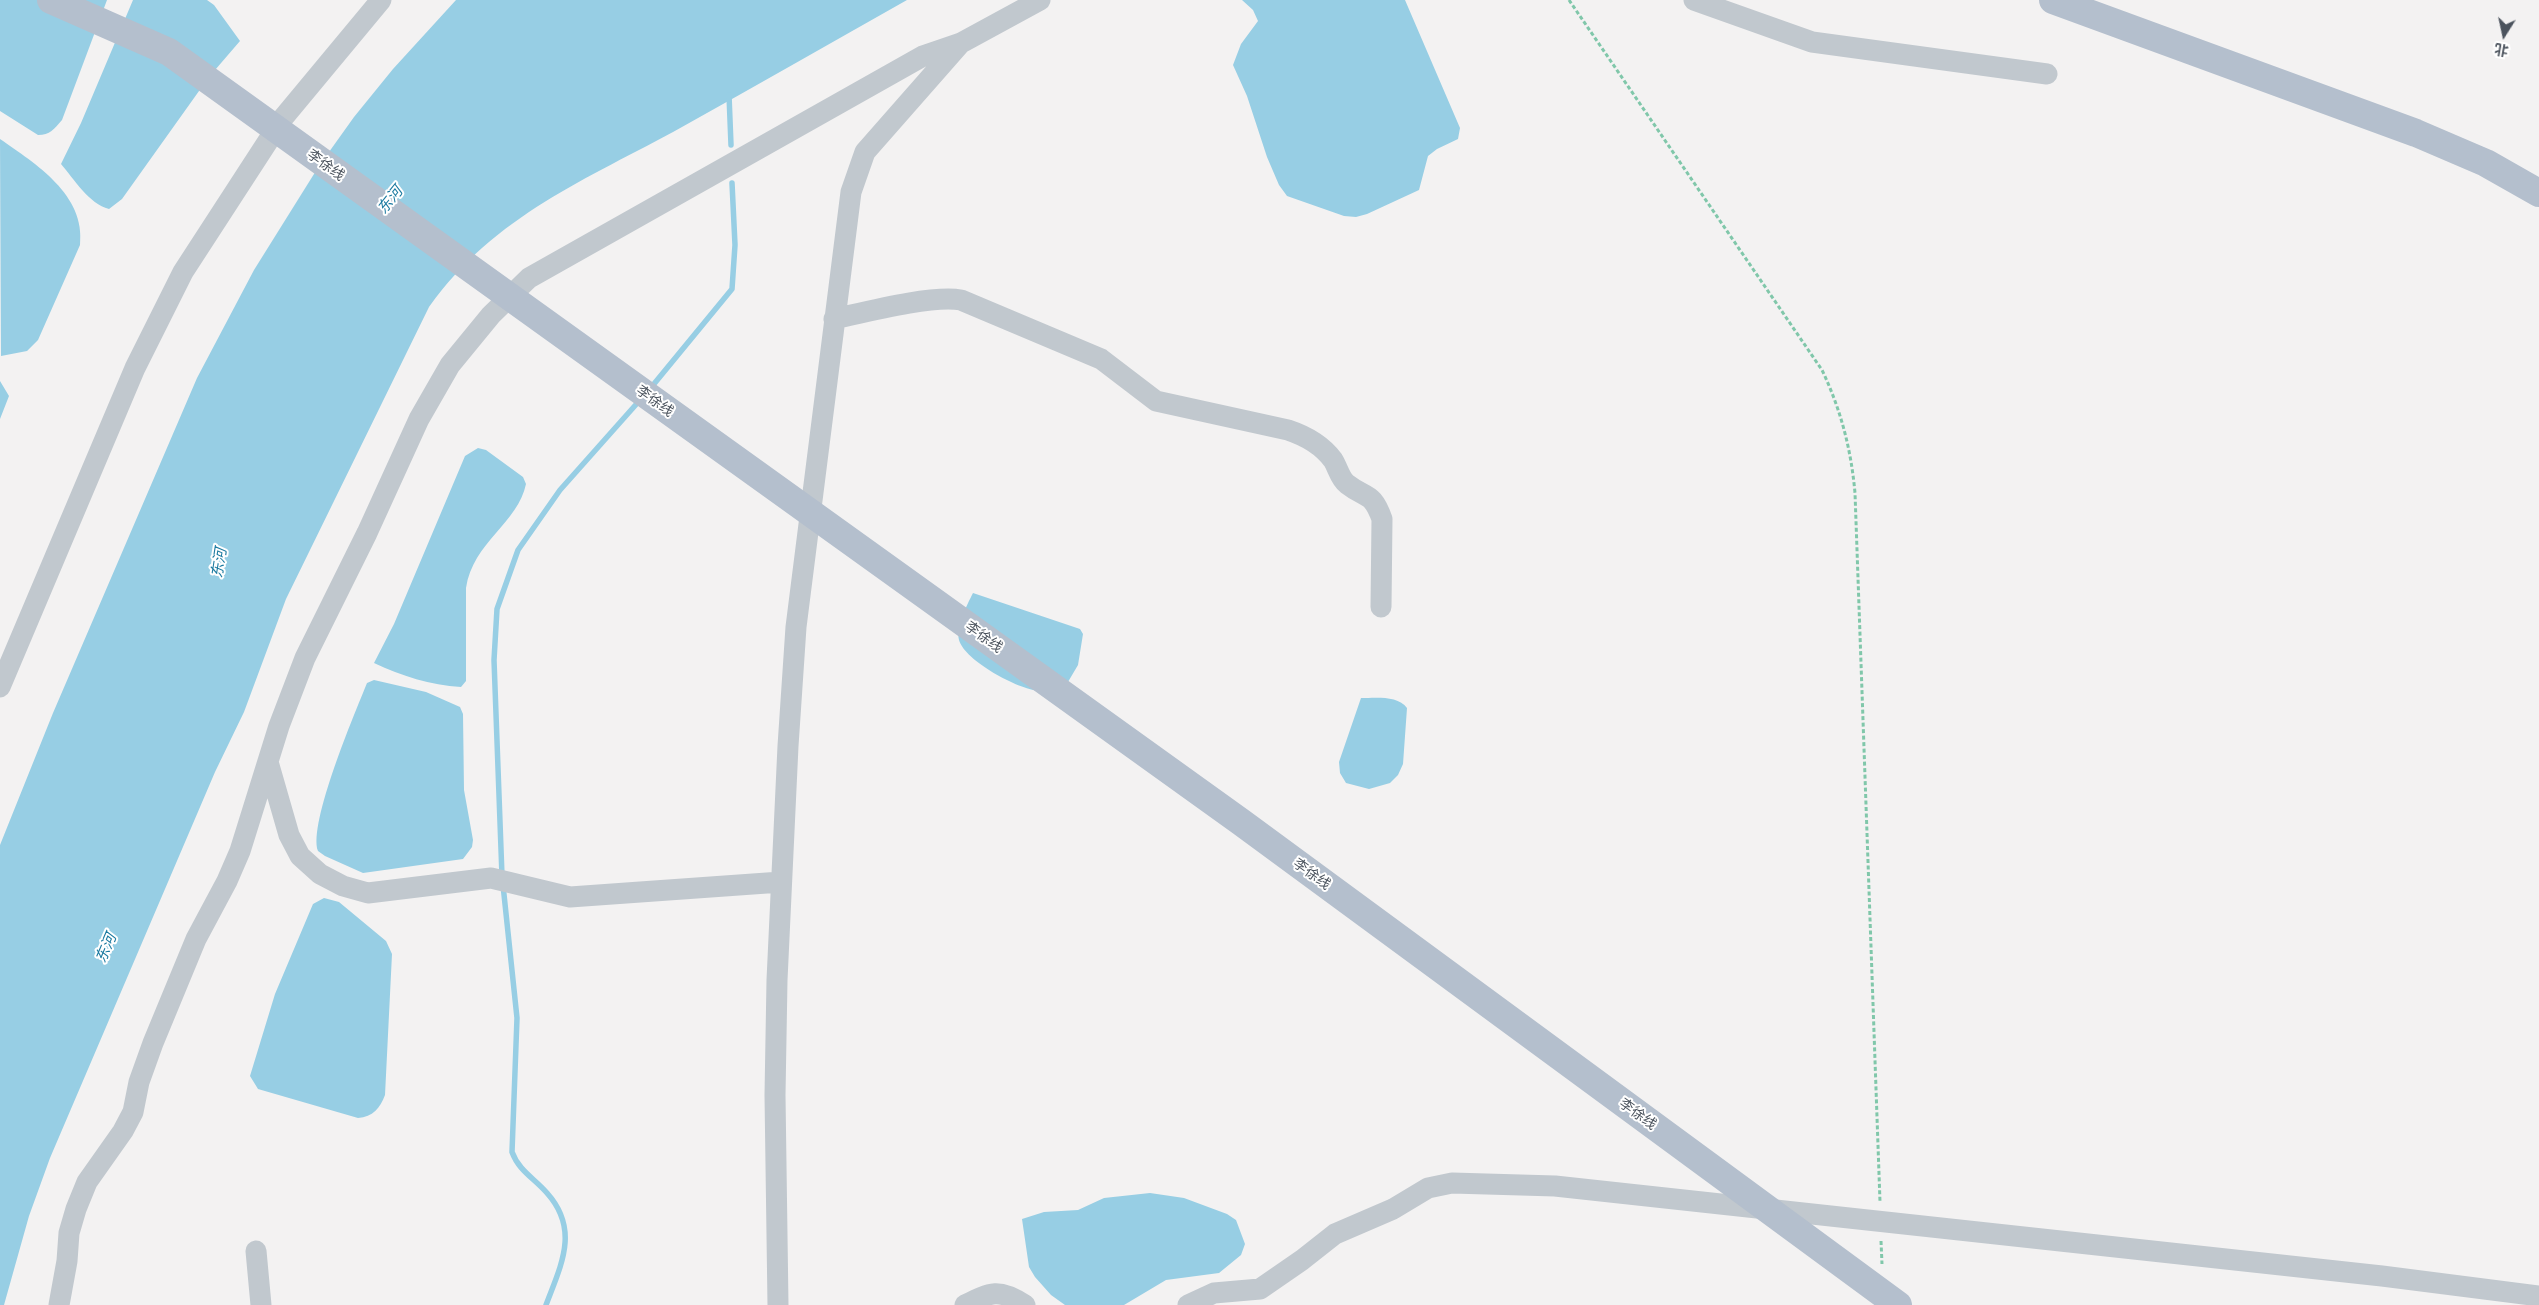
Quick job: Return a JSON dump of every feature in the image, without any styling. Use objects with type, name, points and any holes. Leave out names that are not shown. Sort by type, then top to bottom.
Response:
[{"type":"main road","name":"李徐线","points":[[51,0],[169,52],[1241,822],[1898,1305]]},
{"type":"main road","points":[[2053,0],[2416,133],[2486,163],[2539,193]]},
{"type":"street","points":[[0,687],[20,635],[135,368],[183,272],[283,118],[381,0]]},
{"type":"street","points":[[59,1305],[67,1261],[69,1233],[76,1208],[87,1182],[123,1131],[133,1112],[139,1082],[157,1034],[196,939],[227,882],[240,851],[279,726],[305,658],[368,533],[419,419],[450,365],[491,315],[529,278],[923,56],[961,43],[1040,0]]},
{"type":"street","points":[[1694,0],[1812,42],[2047,74]]},
{"type":"street","points":[[778,1305],[775,1095],[781,882],[796,627],[851,192],[865,152],[961,43]]},
{"type":"street","points":[[834,319],[878,309],[947,299],[961,300],[1101,359],[1156,401],[1288,430],[1308,438],[1333,460],[1345,482],[1367,494],[1377,507],[1382,519],[1381,607]]},
{"type":"street","points":[[268,762],[293,846],[309,866],[335,882],[368,893],[491,878],[570,897],[781,882]]},
{"type":"street","points":[[1188,1305],[1214,1294],[1260,1289],[1335,1234],[1393,1209],[1428,1188],[1440,1184],[1555,1186],[2382,1276],[2539,1296]]},
{"type":"street","points":[[256,1250],[261,1305]]},
{"type":"street","points":[[965,1305],[989,1292],[1001,1293],[1025,1305]]},
{"type":"path","points":[[1568,0],[1822,370],[1843,422],[1853,469],[1855,493],[1883,1268]]},
{"type":"water","points":[[0,0],[107,0],[62,120],[49,133],[38,135],[0,111]]},
{"type":"water","points":[[133,0],[207,0],[214,5],[240,41],[209,77],[122,199],[109,209],[88,197],[61,164],[81,123]]},
{"type":"water","name":"东河","points":[[456,0],[907,0],[545,202],[513,223],[483,247],[455,275],[429,307],[286,599],[244,712],[215,772],[50,1158],[29,1216],[4,1305],[0,1305],[0,845],[53,713],[197,378],[254,270],[319,166],[354,117],[393,69]]},
{"type":"water","points":[[1242,0],[1405,0],[1460,128],[1458,139],[1437,149],[1428,156],[1419,190],[1367,214],[1356,217],[1344,216],[1287,196],[1279,185],[1267,157],[1247,96],[1233,65],[1241,44],[1258,21],[1253,10]]},
{"type":"water","points":[[0,139],[43,170],[56,183],[67,196],[75,211],[80,227],[80,245],[38,340],[27,351],[1,356]]},
{"type":"water","points":[[0,381],[9,396],[0,419]]},
{"type":"water","points":[[478,448],[486,450],[523,477],[526,484],[514,510],[486,545],[470,572],[466,588],[466,681],[461,687],[450,686],[416,679],[374,663],[394,624],[465,456]]},
{"type":"water","points":[[973,593],[1080,629],[1083,634],[1078,665],[1065,687],[1042,691],[1030,689],[993,673],[971,657],[963,648],[958,634]]},
{"type":"water","points":[[374,680],[426,692],[460,707],[463,714],[464,790],[473,840],[472,847],[463,859],[363,873],[318,851],[317,837],[320,817],[334,768],[367,683]]},
{"type":"water","points":[[1361,698],[1392,699],[1407,708],[1403,764],[1398,775],[1390,783],[1369,789],[1346,783],[1340,773],[1339,762]]},
{"type":"water","points":[[324,898],[339,902],[386,941],[392,954],[385,1095],[381,1104],[372,1114],[358,1118],[258,1089],[250,1076],[275,994],[313,904]]},
{"type":"water","points":[[1150,1193],[1184,1198],[1227,1214],[1236,1220],[1245,1244],[1241,1255],[1219,1273],[1166,1280],[1124,1305],[1065,1305],[1051,1295],[1035,1277],[1029,1267],[1022,1219],[1044,1212],[1078,1210],[1104,1198]]},
{"type":"waterway","points":[[729,95],[731,145]]},
{"type":"waterway","points":[[649,390],[732,289],[735,245],[732,183]]},
{"type":"waterway","points":[[502,876],[494,660],[497,609],[518,550],[560,490],[640,400]]},
{"type":"waterway","points":[[503,885],[517,1018],[512,1152],[523,1169],[547,1193],[557,1207],[563,1220],[565,1234],[562,1262],[546,1305]]}]
